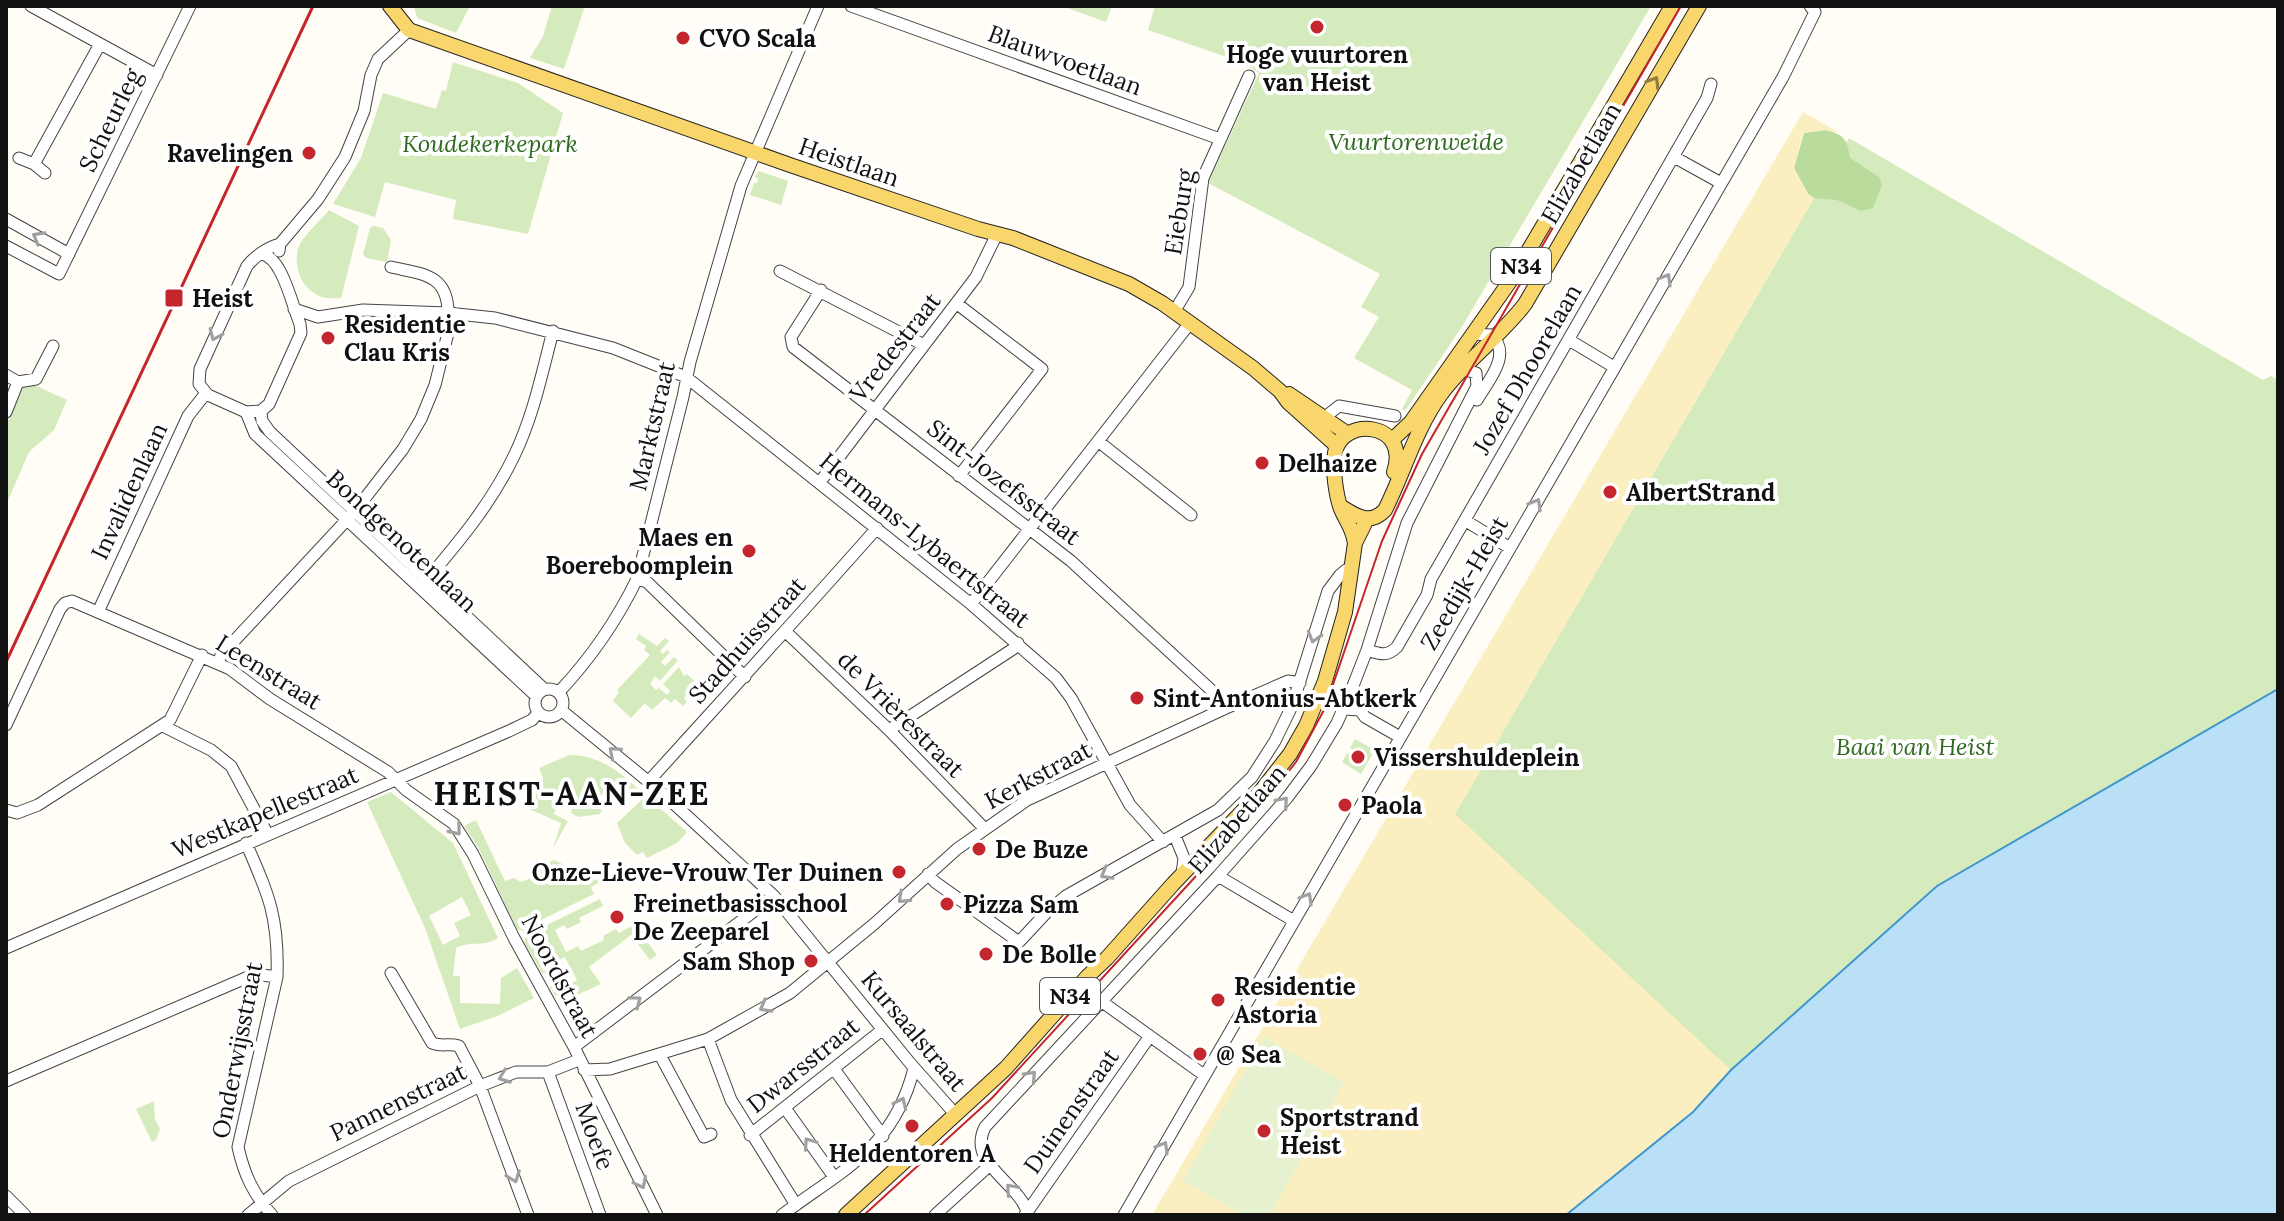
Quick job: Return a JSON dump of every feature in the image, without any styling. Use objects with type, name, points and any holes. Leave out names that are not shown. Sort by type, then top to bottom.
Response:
[{"type":"main road","points":[[390,6],[409,30]]},
{"type":"main road","name":"Elizabetlaan","points":[[1392,440],[1411,422],[1530,251],[1672,6]]},
{"type":"main road","name":"Elizabetlaan","points":[[1395,491],[1432,407],[1463,369],[1496,339],[1525,304],[1699,6]]},
{"type":"main road","name":"Heistlaan","points":[[409,30],[997,234],[1129,284],[1190,323],[1280,391],[1337,446]]},
{"type":"main road","name":"Heistlaan","points":[[1280,391],[1293,395],[1348,434]]},
{"type":"main road","points":[[1337,446],[1348,434],[1367,428],[1376,429],[1392,440],[1399,458],[1390,482],[1395,491]]},
{"type":"main road","name":"N34","points":[[846,1215],[1006,1068],[1258,795],[1290,754],[1325,681],[1352,570],[1355,543],[1352,526],[1340,506],[1335,463],[1337,446]]},
{"type":"main road","name":"N34","points":[[1355,543],[1367,519],[1380,515],[1395,491]]},
{"type":"main road","points":[[1340,506],[1367,519]]},
{"type":"street","points":[[31,6],[157,75]]},
{"type":"street","name":"Scheurleg","points":[[6,246],[59,274],[190,6]]},
{"type":"street","name":"Marktstraat","points":[[559,692],[624,606],[637,579],[686,377],[741,186],[818,6]]},
{"type":"street","name":"Blauwvoetlaan","points":[[851,6],[1220,139]]},
{"type":"street","name":"Zeedijk-Heist","points":[[1124,1215],[1783,77],[1812,9]]},
{"type":"street","points":[[294,309],[318,317],[301,333],[273,399],[261,411],[246,412],[206,393],[198,380],[200,369],[247,266],[280,244],[318,199],[345,157],[364,111],[371,75],[378,59],[409,30]]},
{"type":"street","points":[[34,164],[100,44]]},
{"type":"street","name":"Eieburg","points":[[1174,312],[1189,287],[1205,169],[1249,76]]},
{"type":"street","name":"Jozef Dhoorelaan","points":[[1367,650],[1381,654],[1390,653],[1397,647],[1427,595],[1431,579],[1674,157],[1707,98],[1711,84]]},
{"type":"street","points":[[1674,157],[1721,183]]},
{"type":"street","points":[[19,158],[45,173]]},
{"type":"street","points":[[6,219],[69,254]]},
{"type":"street","name":"Vredestraat","points":[[820,482],[986,261],[997,234]]},
{"type":"street","points":[[277,263],[280,244]]},
{"type":"street","points":[[261,254],[268,255],[277,263],[301,333]]},
{"type":"street","points":[[218,662],[387,472],[421,419],[441,368],[450,313],[446,292],[440,284],[425,275],[391,267]]},
{"type":"street","points":[[780,271],[924,345]]},
{"type":"street","name":"Sint-Jozefsstraat","points":[[821,290],[791,337],[793,347],[1071,561],[1223,701],[1226,708]]},
{"type":"street","points":[[956,303],[1042,369],[959,476]]},
{"type":"street","name":"Hermans-Lybaertstraat","points":[[318,317],[363,310],[495,318],[613,348],[686,377],[971,604],[1056,678],[1071,698],[1130,805],[1163,842]]},
{"type":"street","points":[[971,604],[1190,323]]},
{"type":"street","points":[[424,583],[482,512],[509,466],[533,403],[553,331]]},
{"type":"street","points":[[1473,334],[1484,333],[1496,339]]},
{"type":"street","name":"Elizabetlaan","points":[[1433,472],[1497,366],[1500,354],[1496,339]]},
{"type":"street","points":[[1569,340],[1614,367]]},
{"type":"street","points":[[6,375],[18,382],[36,379],[53,346]]},
{"type":"street","name":"Elizabetlaan","points":[[990,1165],[981,1149],[981,1135],[990,1121],[1218,876],[1300,782],[1326,744],[1344,709],[1367,650],[1397,549],[1477,386],[1476,373],[1463,369]]},
{"type":"street","points":[[6,412],[18,382]]},
{"type":"street","name":"Invalidenlaan","points":[[98,612],[188,416],[206,393]]},
{"type":"street","points":[[1325,417],[1339,406],[1395,416]]},
{"type":"street","name":"Bondgenotenlaan","points":[[261,411],[262,421],[270,432],[351,515],[540,693]]},
{"type":"street","name":"Bondgenotenlaan","points":[[246,412],[255,434],[351,515]]},
{"type":"street","points":[[1098,441],[1191,515]]},
{"type":"street","points":[[1466,521],[1510,548]]},
{"type":"street","name":"Stadhuisstraat","points":[[649,781],[877,528]]},
{"type":"street","points":[[928,874],[1019,942],[1066,896],[1218,810],[1252,777],[1275,741],[1300,683],[1328,591],[1340,575],[1352,570]]},
{"type":"street","points":[[637,579],[647,582],[745,677]]},
{"type":"street","name":"Leenstraat","points":[[6,725],[45,638],[65,603],[72,601],[218,662],[245,678],[270,699],[397,779]]},
{"type":"street","name":"de Vrièrestraat","points":[[786,632],[889,730],[984,828]]},
{"type":"street","points":[[889,730],[1018,643]]},
{"type":"street","points":[[6,810],[17,813],[38,805],[163,726],[170,720],[202,655]]},
{"type":"street","name":"Kerkstraat","points":[[829,963],[928,874],[984,828],[1027,800],[1288,681],[1300,683]]},
{"type":"street","points":[[559,692],[563,704],[561,710],[551,717],[538,713],[535,708],[540,693],[559,692]]},
{"type":"street","points":[[1344,709],[1360,710],[1365,717],[1400,737]]},
{"type":"street","name":"Kursaalstraat","points":[[561,710],[649,781],[774,896],[882,1030],[956,1115]]},
{"type":"street","name":"Westkapellestraat","points":[[6,948],[509,731],[532,720],[538,713]]},
{"type":"street","points":[[163,726],[211,750],[231,766],[267,833]]},
{"type":"street","name":"Noordstraat","points":[[397,779],[406,790],[454,824],[473,854],[657,1215]]},
{"type":"street","points":[[1175,836],[1184,858],[1182,874]]},
{"type":"street","name":"Onderwijsstraat","points":[[246,843],[271,902],[278,948],[277,977],[238,1147],[243,1170],[261,1203],[272,1215]]},
{"type":"street","points":[[1218,876],[1294,921]]},
{"type":"street","points":[[574,1047],[774,896]]},
{"type":"street","name":"Pannenstraat","points":[[248,1215],[289,1181],[480,1086],[516,1072],[548,1072],[582,1065],[610,1069],[708,1039],[790,993],[829,963]]},
{"type":"street","points":[[391,973],[432,1043],[459,1046],[480,1086],[528,1215]]},
{"type":"street","points":[[6,1081],[255,974],[277,977]]},
{"type":"street","points":[[1101,1001],[1204,1075]]},
{"type":"street","name":"Dwarsstraat","points":[[750,1135],[882,1030]]},
{"type":"street","name":"Duinenstraat","points":[[1027,1214],[1150,1036]]},
{"type":"street","points":[[708,1039],[727,1091],[750,1135],[796,1205]]},
{"type":"street","points":[[660,1055],[704,1137],[711,1134]]},
{"type":"street","points":[[782,1215],[866,1154],[883,1136],[901,1106],[914,1068]]},
{"type":"street","points":[[834,1069],[883,1136]]},
{"type":"street","name":"Moefe","points":[[548,1072],[600,1215]]},
{"type":"street","points":[[785,1108],[834,1177]]},
{"type":"street","points":[[935,1215],[990,1165],[1024,1203],[1027,1214]]},
{"type":"street","points":[[6,1196],[25,1215]]},
{"type":"green space","points":[[414,6],[470,6],[456,33],[417,18]]},
{"type":"green space","points":[[552,6],[585,6],[564,69],[530,58],[543,36]]},
{"type":"green space","points":[[1062,6],[1112,6],[1106,22]]},
{"type":"green space","name":"Vuurtorenweide","points":[[1155,6],[1651,6],[1463,325],[1405,411],[1402,409],[1412,390],[1354,358],[1379,317],[1361,307],[1380,274],[1208,183],[1259,73],[1244,63],[1148,30]]},
{"type":"green space","name":"Koudekerkepark","points":[[453,62],[518,83],[563,113],[528,234],[453,219],[456,200],[385,182],[375,217],[333,204],[361,158],[383,93],[436,109],[442,90],[446,91]]},
{"type":"green space","points":[[1825,130],[1840,136],[1846,142],[1850,158],[1879,177],[1882,185],[1873,208],[1861,211],[1837,200],[1814,198],[1808,194],[1794,168],[1804,133]]},
{"type":"green space","name":"Baai van Heist","points":[[1849,138],[2263,380],[2271,376],[2278,380],[2278,1215],[1566,1215],[1591,1194],[1455,814]]},
{"type":"green space","points":[[759,171],[788,181],[781,205],[750,195]]},
{"type":"green space","points":[[329,210],[359,226],[341,298],[315,294],[303,282],[297,268],[300,244]]},
{"type":"green space","points":[[370,228],[383,228],[391,240],[387,262],[366,258],[363,254]]},
{"type":"green space","points":[[30,383],[67,400],[54,430],[29,452],[6,505],[6,426],[24,385]]},
{"type":"green space","points":[[639,634],[657,646],[665,638],[669,641],[660,651],[663,654],[667,650],[670,652],[661,662],[665,666],[674,657],[678,660],[660,681],[655,676],[650,684],[656,690],[659,688],[667,695],[670,691],[663,684],[679,667],[684,676],[687,674],[702,688],[700,691],[690,683],[687,687],[695,695],[692,699],[686,695],[684,699],[687,702],[683,706],[675,699],[671,703],[665,698],[652,710],[645,703],[631,718],[613,701],[619,692],[617,690],[650,655],[644,650],[646,646],[636,639]]},
{"type":"green space","points":[[1355,739],[1375,750],[1361,774],[1342,762],[1347,753],[1356,758],[1359,754],[1350,748]]},
{"type":"green space","points":[[569,755],[607,765],[638,789],[631,790],[617,783],[607,787],[601,796],[603,806],[600,814],[578,817],[571,813],[573,805],[562,800],[554,814],[568,821],[553,848],[561,823],[529,809],[543,778],[539,768]]},
{"type":"green space","points":[[391,792],[453,843],[498,938],[456,948],[453,976],[460,976],[460,1003],[500,1004],[501,978],[517,968],[534,998],[500,1015],[460,1029],[425,928],[367,802]],"holes":[[[462,897],[471,915],[454,923],[460,936],[443,945],[429,916]]]},
{"type":"green space","points":[[646,796],[687,832],[677,843],[647,858],[643,852],[637,855],[625,843],[617,823]]},
{"type":"green space","points":[[476,820],[505,881],[514,878],[521,882],[536,876],[533,869],[554,860],[600,882],[591,887],[594,894],[537,922],[541,928],[600,899],[603,906],[579,918],[581,922],[567,929],[564,925],[555,930],[566,952],[578,946],[581,951],[604,940],[603,936],[616,929],[619,933],[634,925],[657,955],[650,960],[631,935],[589,967],[601,984],[575,996],[571,989],[556,996],[550,987],[552,983],[557,982],[562,988],[577,980],[565,957],[545,967],[548,974],[542,973],[524,942],[526,936],[517,929],[478,847],[464,826]]},
{"type":"green space","name":"Sportstrand Heist","points":[[1264,1037],[1344,1082],[1270,1215],[1244,1215],[1183,1181]]},
{"type":"green space","points":[[154,1101],[155,1119],[160,1129],[152,1142],[136,1109]]},
{"type":"sand","name":"AlbertStrand","points":[[1803,112],[1840,133],[1825,130],[1803,133],[1794,168],[1808,194],[1814,198],[1455,814],[1731,1070],[1693,1112],[1566,1215],[1152,1215]]},
{"type":"water","points":[[2278,689],[2278,1215],[1566,1215],[1693,1112],[1731,1070],[1937,886]]},
{"type":"tram line","points":[[864,1215],[992,1098],[1265,801],[1296,762],[1325,708],[1382,541],[1422,454],[1681,6]]},
{"type":"railway","points":[[6,662],[313,6]]},
{"type":"place","name":"Hoge vuurtoren van Heist","points":[[1317,27]]},
{"type":"place","name":"CVO Scala","points":[[683,38]]},
{"type":"place","name":"Ravelingen","points":[[309,153]]},
{"type":"place","name":"Heist","points":[[174,298]]},
{"type":"place","name":"Residentie Clau Kris","points":[[328,338]]},
{"type":"place","name":"Delhaize","points":[[1262,463]]},
{"type":"place","name":"AlbertStrand","points":[[1610,492]]},
{"type":"place","name":"Maes en Boereboomplein","points":[[749,551]]},
{"type":"place","name":"Sint-Antonius-Abtkerk","points":[[1137,698]]},
{"type":"place","name":"Vissershuldeplein","points":[[1358,757]]},
{"type":"place","name":"Paola","points":[[1345,805]]},
{"type":"place","name":"De Buze","points":[[979,849]]},
{"type":"place","name":"Onze-Lieve-Vrouw Ter Duinen","points":[[899,872]]},
{"type":"place","name":"Pizza Sam","points":[[947,904]]},
{"type":"place","name":"Freinetbasisschool De Zeeparel","points":[[617,917]]},
{"type":"place","name":"De Bolle","points":[[986,954]]},
{"type":"place","name":"Sam Shop","points":[[811,961]]},
{"type":"place","name":"Residentie Astoria","points":[[1218,1000]]},
{"type":"place","name":"@ Sea","points":[[1200,1054]]},
{"type":"place","name":"Heldentoren A","points":[[912,1126]]},
{"type":"place","name":"Sportstrand Heist","points":[[1264,1131]]},
{"type":"district","name":"HEIST-AAN-ZEE","points":[[572,793]]}]
